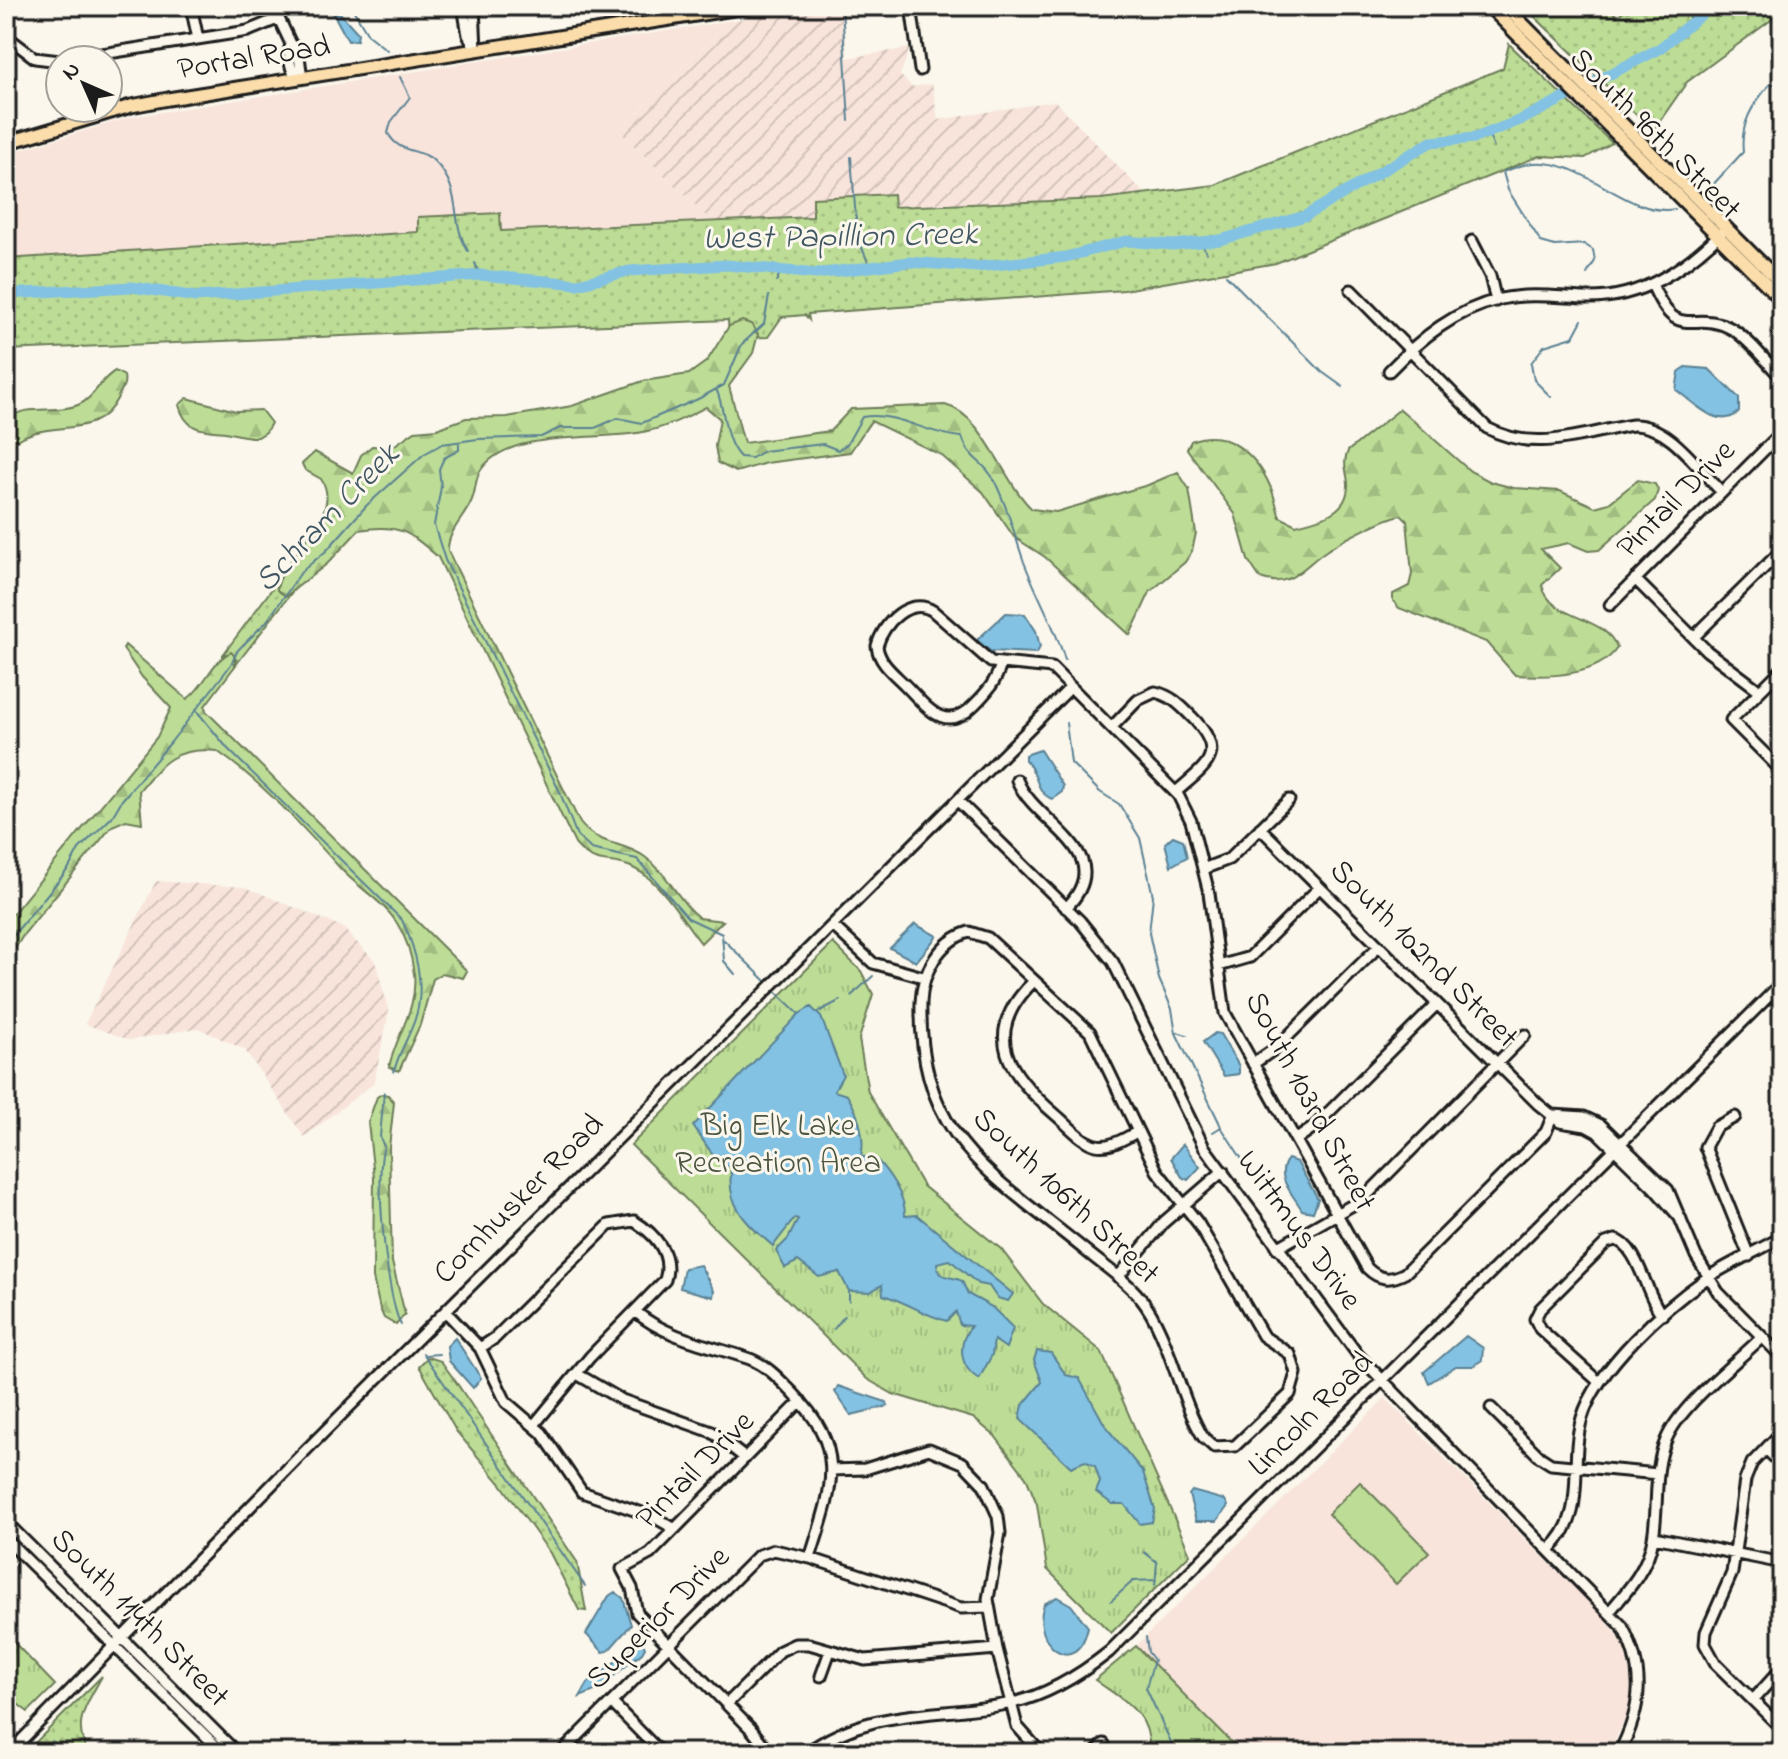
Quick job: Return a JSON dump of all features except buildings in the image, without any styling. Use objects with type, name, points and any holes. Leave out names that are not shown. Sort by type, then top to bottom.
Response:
[{"type":"main road","name":"Portal Road","points":[[6,143],[131,106],[752,6]]},
{"type":"main road","name":"South 96th Street","points":[[1489,6],[1606,114],[1722,232],[1782,300]]},
{"type":"main road","name":"South 96th Street","points":[[1505,6],[1552,61]]},
{"type":"main road","name":"South 96th Street","points":[[1722,232],[1782,284]]},
{"type":"street","points":[[191,6],[198,39]]},
{"type":"street","points":[[273,6],[291,44],[288,51],[292,74],[298,79]]},
{"type":"street","points":[[463,6],[468,35],[476,50]]},
{"type":"street","points":[[474,6],[476,50]]},
{"type":"street","points":[[911,6],[920,70]]},
{"type":"street","points":[[124,50],[248,31],[277,19]]},
{"type":"street","points":[[6,36],[23,52],[44,59]]},
{"type":"street","points":[[1389,371],[1440,325],[1496,301],[1545,295],[1607,296],[1652,284],[1686,265],[1722,232]]},
{"type":"street","points":[[1472,241],[1490,276],[1496,301]]},
{"type":"street","points":[[1652,284],[1664,309],[1674,318],[1735,330],[1782,378]]},
{"type":"street","points":[[1351,290],[1473,417],[1497,433],[1521,441],[1542,442],[1633,425],[1649,426],[1667,438],[1722,492]]},
{"type":"street","name":"Pintail Drive","points":[[1610,605],[1782,432]]},
{"type":"street","points":[[1694,637],[1782,550]]},
{"type":"street","points":[[1635,579],[1694,637],[1760,691]]},
{"type":"street","name":"South 103rd Street","points":[[1001,664],[986,693],[965,715],[948,719],[933,713],[884,665],[878,652],[882,633],[904,610],[916,606],[928,607],[982,658],[1001,664],[1039,664],[1052,668],[1176,792],[1191,821],[1203,869],[1225,1013],[1367,1268],[1386,1279],[1405,1273],[1546,1132],[1553,1115]]},
{"type":"street","points":[[1782,669],[1731,720],[1782,771]]},
{"type":"street","name":"Cornhusker Road","points":[[9,1753],[1071,687]]},
{"type":"street","points":[[1112,727],[1138,700],[1155,692],[1167,695],[1190,715],[1204,730],[1213,748],[1207,765],[1176,792]]},
{"type":"street","points":[[1017,780],[1022,793],[1070,841],[1083,860],[1081,890],[1066,908]]},
{"type":"street","points":[[1203,869],[1226,862],[1289,800]]},
{"type":"street","name":"Wittmus Drive","points":[[958,801],[1066,908],[1113,962],[1191,1123],[1277,1248],[1350,1346],[1610,1611],[1633,1647],[1640,1683],[1638,1710],[1619,1753]]},
{"type":"street","name":"South 102nd Street","points":[[1260,828],[1496,1064],[1553,1115]]},
{"type":"street","points":[[1219,966],[1250,957],[1319,888]]},
{"type":"street","points":[[833,926],[873,963],[923,977],[958,935],[978,933],[1090,1032],[1157,1171],[1183,1206]]},
{"type":"street","points":[[1253,1064],[1276,1048],[1378,947]]},
{"type":"street","name":"South 106th Street","points":[[923,977],[922,1057],[932,1095],[947,1123],[974,1157],[1118,1277],[1148,1307],[1203,1437],[1222,1448],[1241,1442],[1290,1394],[1295,1383],[1290,1354],[1263,1336],[1198,1223],[1183,1206]]},
{"type":"street","points":[[1034,981],[1014,1005],[1006,1030],[1007,1056],[1014,1074],[1029,1092],[1091,1144],[1114,1144],[1137,1132]]},
{"type":"street","name":"Lincoln Road","points":[[806,1753],[843,1731],[873,1720],[1011,1703],[1058,1686],[1109,1652],[1782,983]]},
{"type":"street","points":[[1297,1139],[1314,1127],[1436,1005]]},
{"type":"street","points":[[1277,1248],[1363,1199],[1525,1035]]},
{"type":"street","points":[[1553,1115],[1594,1120],[1668,1190],[1718,1292],[1782,1357]]},
{"type":"street","points":[[1735,1117],[1716,1127],[1705,1147],[1749,1256]]},
{"type":"street","points":[[1118,1277],[1164,1222],[1223,1171]]},
{"type":"street","points":[[480,1348],[495,1338],[609,1225],[627,1220],[644,1227],[658,1240],[665,1253],[668,1272],[660,1287],[577,1374],[534,1425]]},
{"type":"street","points":[[1550,1549],[1570,1526],[1582,1420],[1599,1382],[1662,1315],[1708,1277],[1782,1237]]},
{"type":"street","points":[[1599,1382],[1558,1347],[1535,1319],[1540,1309],[1606,1243],[1615,1240],[1630,1249],[1650,1299],[1662,1315]]},
{"type":"street","points":[[446,1312],[480,1348],[506,1402],[534,1425],[582,1492],[654,1517],[675,1529]]},
{"type":"street","points":[[636,1312],[656,1327],[764,1365],[801,1401],[823,1430],[830,1450],[831,1470],[810,1558]]},
{"type":"street","points":[[1610,1611],[1637,1579],[1654,1537],[1658,1474],[1665,1444],[1680,1418],[1762,1337]]},
{"type":"street","points":[[577,1374],[622,1400],[712,1432],[745,1458]]},
{"type":"street","name":"Pintail Drive","points":[[668,1645],[637,1613],[632,1588],[622,1569],[650,1554],[801,1401]]},
{"type":"street","points":[[1491,1408],[1551,1464],[1658,1474]]},
{"type":"street","points":[[1782,1432],[1752,1463],[1745,1480],[1732,1573],[1706,1632],[1705,1644],[1716,1664],[1782,1729]]},
{"type":"street","points":[[831,1470],[865,1469],[929,1449],[963,1463],[984,1485],[998,1516],[998,1549],[988,1588],[988,1607],[1020,1731],[1041,1753]]},
{"type":"street","points":[[1766,1449],[1782,1465]]},
{"type":"street","name":"South 114th Street","points":[[6,1522],[223,1753]]},
{"type":"street","points":[[1654,1537],[1782,1563]]},
{"type":"street","name":"South 114th Street","points":[[6,1539],[237,1753]]},
{"type":"street","name":"Superior Drive","points":[[561,1753],[759,1555],[774,1550],[810,1558],[961,1608],[988,1607]]},
{"type":"street","points":[[727,1704],[785,1648],[805,1643],[865,1660],[997,1649]]},
{"type":"street","points":[[668,1645],[770,1753]]},
{"type":"street","points":[[821,1676],[830,1651]]},
{"type":"street","points":[[1753,1700],[1782,1668]]},
{"type":"street","points":[[612,1703],[661,1753]]},
{"type":"street","points":[[1095,1753],[1104,1744]]},
{"type":"shaded area","points":[[821,6],[843,6],[847,58],[910,48],[900,75],[912,87],[932,84],[938,120],[1055,101],[1145,194],[1101,199],[894,207],[893,195],[813,199],[813,217],[713,223],[619,131],[729,21]]},
{"type":"shaded area","points":[[729,21],[619,131],[713,223],[500,231],[499,213],[419,217],[419,231],[6,259],[6,154],[107,124],[124,124],[124,119]]},
{"type":"shaded area","points":[[156,881],[245,887],[342,927],[375,961],[389,1011],[374,1083],[304,1137],[245,1050],[198,1028],[130,1040],[85,1024]]},
{"type":"shaded area","points":[[1385,1398],[1612,1626],[1626,1653],[1631,1682],[1628,1712],[1609,1753],[1242,1753],[1136,1646]]},
{"type":"green space","points":[[1560,6],[1607,6],[1617,16],[1630,6],[1782,6],[1782,12],[1687,82],[1653,131],[1534,16]]},
{"type":"green space","points":[[1509,44],[1612,143],[1585,158],[1539,156],[1276,263],[1124,290],[808,314],[809,320],[805,315],[782,317],[768,337],[729,338],[728,320],[6,350],[6,259],[418,232],[418,217],[500,213],[501,231],[813,217],[813,198],[893,194],[894,207],[1101,199],[1215,185],[1503,68]]},
{"type":"green space","points":[[742,321],[751,324],[758,334],[753,353],[729,386],[744,443],[830,431],[851,409],[945,405],[959,411],[982,435],[1032,509],[1056,512],[1148,485],[1178,472],[1189,489],[1196,533],[1192,551],[1185,562],[1150,592],[1130,635],[1045,557],[1014,537],[983,492],[941,455],[871,421],[850,452],[766,463],[736,472],[718,463],[715,446],[720,419],[706,407],[651,430],[536,442],[497,455],[480,471],[473,497],[453,531],[448,551],[580,823],[595,836],[645,857],[699,918],[723,921],[701,943],[663,892],[645,875],[626,865],[590,857],[575,844],[438,557],[428,548],[394,529],[359,530],[328,563],[286,596],[277,590],[280,578],[319,522],[325,507],[326,493],[321,479],[305,470],[302,464],[315,452],[353,473],[361,455],[372,446],[392,447],[415,431],[437,429],[466,418],[507,417],[572,406],[643,381],[689,374],[707,361],[729,326]]},
{"type":"green space","points":[[115,371],[124,376],[123,388],[107,413],[81,426],[36,432],[6,449],[6,420],[23,411],[78,405]]},
{"type":"green space","points":[[187,398],[236,411],[261,410],[271,423],[266,432],[258,437],[196,428],[186,420],[179,405]]},
{"type":"green space","points":[[1400,409],[1470,471],[1491,482],[1514,488],[1560,491],[1595,507],[1609,503],[1638,480],[1655,484],[1658,490],[1655,500],[1599,550],[1588,551],[1569,543],[1541,549],[1560,568],[1542,585],[1547,597],[1566,612],[1611,637],[1617,648],[1609,658],[1598,665],[1571,673],[1515,675],[1486,642],[1399,608],[1393,601],[1393,594],[1409,586],[1412,574],[1407,521],[1401,515],[1341,542],[1288,579],[1271,581],[1260,578],[1248,560],[1235,514],[1187,449],[1191,441],[1204,437],[1216,437],[1239,447],[1264,475],[1280,517],[1296,525],[1323,517],[1344,502],[1348,483],[1345,463],[1348,451]]},
{"type":"green space","points":[[277,582],[277,590],[286,596],[299,583],[235,666],[236,659],[226,654],[222,656]]},
{"type":"green space","points":[[125,645],[187,699],[218,661],[231,652],[235,666],[205,706],[206,711],[467,971],[463,978],[442,973],[433,979],[420,1025],[399,1071],[389,1067],[410,1010],[414,987],[412,961],[400,929],[384,907],[347,875],[282,806],[217,751],[181,754],[155,772],[139,791],[142,823],[126,820],[112,826],[24,934],[6,963],[6,922],[157,737],[171,708],[142,677],[123,649]]},
{"type":"green space","name":"Big Elk Lake Recreation Area","points":[[833,943],[861,971],[873,994],[859,1039],[868,1092],[923,1186],[1001,1249],[1043,1304],[1101,1351],[1190,1554],[1111,1633],[1047,1569],[1037,1504],[1026,1477],[995,1436],[973,1418],[893,1394],[867,1379],[631,1145]]},
{"type":"green space","points":[[388,1095],[394,1102],[389,1148],[392,1262],[405,1314],[396,1325],[384,1318],[373,1278],[374,1177],[368,1122],[377,1097]]},
{"type":"green space","points":[[428,1357],[441,1361],[577,1562],[586,1611],[579,1610],[550,1553],[501,1484],[456,1431],[419,1366]]},
{"type":"green space","points":[[1360,1482],[1429,1552],[1396,1584],[1328,1514]]},
{"type":"green space","points":[[6,1634],[55,1685],[28,1712],[6,1695]]},
{"type":"green space","points":[[1136,1646],[1242,1753],[1149,1753],[1149,1739],[1141,1718],[1126,1702],[1095,1680]]},
{"type":"green space","points":[[102,1676],[81,1723],[89,1753],[25,1753]]},
{"type":"water","points":[[338,11],[358,33],[357,40],[348,41],[333,13]]},
{"type":"water","points":[[1685,367],[1709,369],[1739,398],[1739,412],[1731,417],[1715,417],[1676,390],[1679,372]]},
{"type":"water","points":[[1006,613],[1025,614],[1036,631],[1040,647],[1037,653],[990,651],[977,640]]},
{"type":"water","points":[[1040,750],[1063,786],[1062,792],[1052,799],[1042,792],[1025,760],[1025,755]]},
{"type":"water","points":[[1173,836],[1183,840],[1187,857],[1171,866],[1165,843]]},
{"type":"water","points":[[915,924],[937,936],[916,962],[890,948]]},
{"type":"water","points":[[811,1007],[821,1017],[843,1075],[834,1091],[847,1095],[858,1117],[862,1133],[861,1157],[874,1157],[885,1169],[899,1192],[905,1216],[917,1215],[1013,1294],[1008,1301],[997,1298],[989,1286],[978,1284],[950,1260],[937,1263],[940,1273],[962,1281],[968,1294],[992,1307],[1013,1328],[1006,1348],[994,1340],[992,1355],[979,1379],[967,1368],[962,1354],[971,1326],[960,1325],[956,1312],[947,1321],[883,1295],[882,1285],[870,1292],[849,1291],[839,1272],[819,1277],[798,1261],[785,1268],[776,1251],[788,1239],[798,1219],[795,1218],[773,1246],[763,1238],[746,1221],[735,1202],[731,1192],[732,1167],[720,1165],[693,1126],[799,1014]]},
{"type":"water","points":[[1215,1033],[1220,1034],[1239,1066],[1239,1074],[1224,1076],[1203,1042]]},
{"type":"water","points":[[1183,1144],[1200,1167],[1188,1180],[1182,1177],[1171,1158]]},
{"type":"water","points":[[1288,1159],[1297,1162],[1318,1199],[1313,1212],[1302,1210],[1286,1184],[1283,1172]]},
{"type":"water","points":[[700,1265],[714,1291],[713,1297],[680,1288],[684,1268]]},
{"type":"water","points":[[1466,1336],[1483,1348],[1482,1360],[1473,1366],[1456,1366],[1429,1383],[1424,1372]]},
{"type":"water","points":[[455,1338],[481,1378],[473,1388],[449,1361],[447,1346]]},
{"type":"water","points":[[1037,1351],[1051,1353],[1066,1375],[1079,1378],[1106,1427],[1143,1472],[1155,1509],[1152,1522],[1140,1524],[1124,1504],[1112,1504],[1096,1492],[1100,1482],[1095,1466],[1085,1461],[1071,1467],[1020,1419],[1023,1405],[1042,1382],[1034,1360]]},
{"type":"water","points":[[838,1386],[886,1402],[888,1406],[851,1415],[835,1392]]},
{"type":"water","points":[[1192,1491],[1225,1500],[1228,1506],[1217,1521],[1196,1521],[1189,1495]]},
{"type":"water","points":[[615,1592],[623,1598],[631,1625],[608,1651],[603,1652],[586,1634],[609,1596]]},
{"type":"water","points":[[1057,1597],[1071,1605],[1088,1627],[1082,1643],[1065,1654],[1049,1643],[1041,1619],[1044,1604]]},
{"type":"water","points":[[642,1641],[645,1648],[642,1653],[595,1691],[580,1697],[588,1683]]},
{"type":"waterway","points":[[351,6],[369,36],[387,50]]},
{"type":"waterway","name":"West Papillion Creek","points":[[6,294],[132,287],[196,297],[480,275],[578,284],[629,271],[727,265],[816,274],[909,262],[977,267],[1066,257],[1126,241],[1173,245],[1220,240],[1305,216],[1431,142],[1475,138],[1523,119],[1659,49],[1712,6]]},
{"type":"waterway","points":[[842,7],[849,121]]},
{"type":"waterway","points":[[400,77],[410,97],[391,122],[388,133],[398,145],[429,157],[443,172],[453,194],[459,228],[468,251]]},
{"type":"waterway","points":[[1709,189],[1743,152],[1745,124],[1758,100],[1770,84],[1782,84]]},
{"type":"waterway","points":[[1488,133],[1494,148]]},
{"type":"waterway","points":[[851,157],[857,232]]},
{"type":"waterway","points":[[1587,274],[1595,261],[1593,250],[1584,244],[1555,246],[1541,242],[1508,190],[1503,172],[1533,163],[1552,164],[1570,169],[1640,205],[1675,209]]},
{"type":"waterway","points":[[860,243],[870,267]]},
{"type":"waterway","points":[[1201,243],[1207,253]]},
{"type":"waterway","points":[[475,263],[480,275]]},
{"type":"waterway","name":"Schram Creek","points":[[776,282],[781,271]]},
{"type":"waterway","points":[[1226,275],[1322,372],[1343,387]]},
{"type":"waterway","name":"Schram Creek","points":[[6,944],[69,868],[79,849],[112,817],[122,800],[230,666],[238,650],[267,621],[302,571],[326,551],[367,505],[424,454],[442,444],[478,439],[541,437],[560,428],[595,428],[618,418],[642,423],[698,399],[724,385],[742,344],[764,324],[769,296]]},
{"type":"waterway","points":[[1551,397],[1534,380],[1531,363],[1544,346],[1573,337],[1582,320]]},
{"type":"waterway","points":[[717,391],[730,442],[740,457],[752,458],[763,451],[823,444],[838,450],[847,444],[862,417],[887,417],[962,437],[969,452],[990,473],[999,490],[1024,562],[1065,660]]},
{"type":"waterway","points":[[459,443],[459,450],[444,458],[439,469],[441,487],[434,525],[445,560],[559,790],[577,836],[591,849],[637,859],[688,918],[722,934],[724,961],[735,974]]},
{"type":"waterway","points":[[196,710],[228,749],[402,920],[415,956],[420,994],[415,1019],[394,1072]]},
{"type":"waterway","points":[[1066,723],[1071,763],[1100,792],[1119,804],[1140,838],[1153,896],[1149,933],[1159,979],[1172,1009],[1176,1033],[1221,1127],[1213,1132]]},
{"type":"waterway","points":[[724,940],[767,982]]},
{"type":"waterway","points":[[851,996],[873,976]]},
{"type":"waterway","points":[[774,990],[799,1014]]},
{"type":"waterway","points":[[818,1012],[841,1000]]},
{"type":"waterway","points":[[1177,1032],[1187,1035]]},
{"type":"waterway","points":[[384,1092],[380,1137],[384,1147],[381,1208],[391,1290],[401,1325]]},
{"type":"waterway","points":[[1221,1127],[1253,1176],[1264,1175]]},
{"type":"waterway","points":[[849,1291],[849,1301]]},
{"type":"waterway","points":[[834,1329],[844,1316]]},
{"type":"waterway","points":[[423,1353],[585,1586]]},
{"type":"waterway","points":[[425,1355],[439,1354]]},
{"type":"waterway","points":[[1144,1552],[1157,1562],[1155,1585]]},
{"type":"waterway","points":[[1111,1601],[1133,1581],[1156,1580]]},
{"type":"waterway","points":[[1146,1637],[1148,1652],[1154,1660],[1146,1688],[1176,1753]]},
{"type":"waterway","points":[[6,1703],[12,1707]]},
{"type":"waterway","points":[[52,1741],[69,1753]]}]
